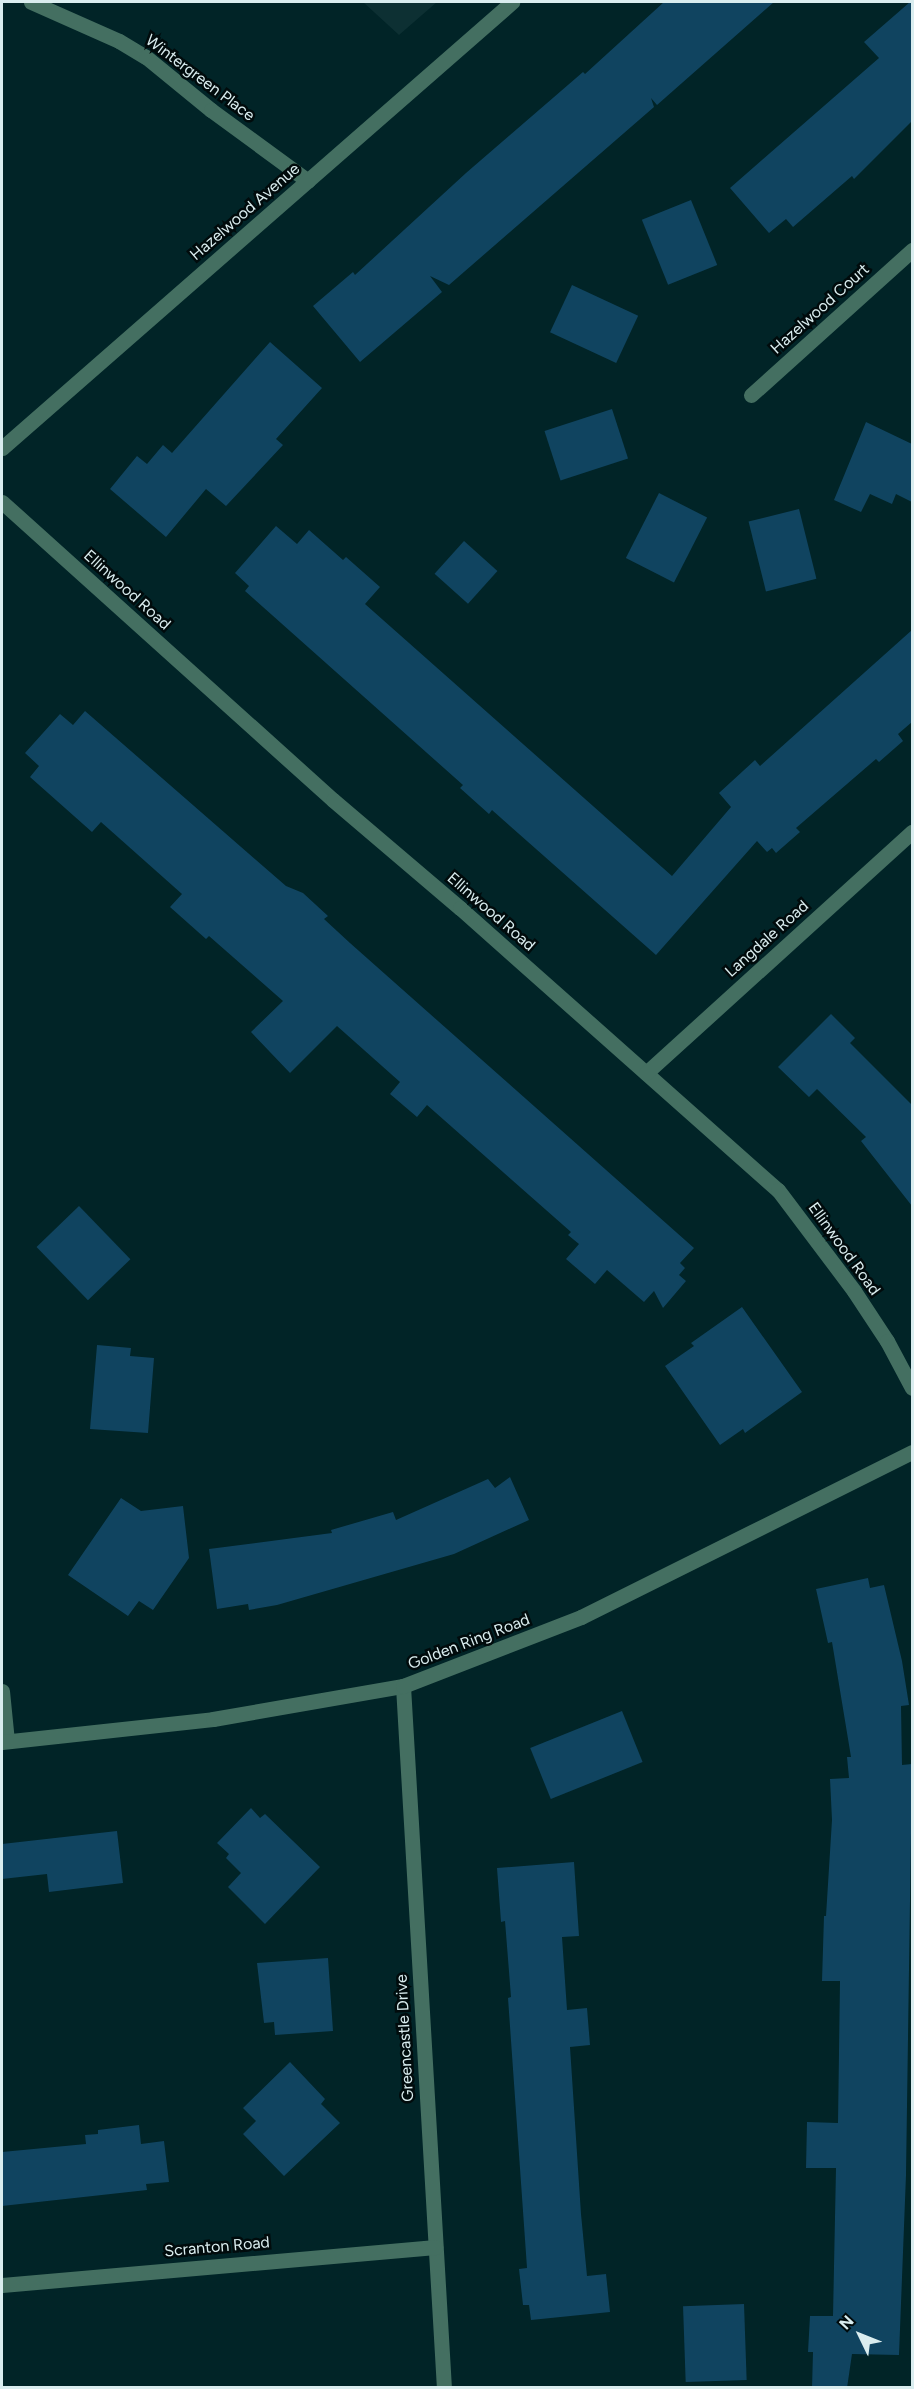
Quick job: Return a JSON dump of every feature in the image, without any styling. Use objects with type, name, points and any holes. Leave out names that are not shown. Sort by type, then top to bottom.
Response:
[{"type":"street","name":"Wintergreen Place","points":[[31,2],[119,41],[146,57],[211,110],[308,182]]},
{"type":"street","name":"Hazelwood Avenue","points":[[2,448],[512,2]]},
{"type":"street","name":"Hazelwood Court","points":[[751,395],[912,250]]},
{"type":"street","name":"Ellinwood Road","points":[[2,502],[333,800],[778,1190],[854,1291],[887,1341],[912,1388]]},
{"type":"street","name":"Langdale Road","points":[[646,1073],[912,832]]},
{"type":"street","name":"Golden Ring Road","points":[[4,1741],[213,1719],[403,1686],[581,1617],[912,1452]]},
{"type":"street","name":"Greencastle Drive","points":[[403,1686],[444,2388]]},
{"type":"street","points":[[2,1691],[4,1741]]},
{"type":"street","name":"Scranton Road","points":[[2,2285],[435,2247]]},
{"type":"shaded area","points":[[363,2],[437,2],[399,35]]},
{"type":"building","points":[[664,2],[774,2],[657,105],[651,98],[654,107],[449,285],[430,276],[442,292],[360,362],[313,306],[353,272],[355,275],[466,173],[583,72],[585,74]]},
{"type":"building","points":[[912,2],[912,121],[854,179],[852,176],[793,227],[786,219],[769,233],[730,188],[879,58],[864,42]]},
{"type":"building","points":[[691,200],[717,265],[668,285],[642,220]]},
{"type":"building","points":[[572,285],[638,316],[616,363],[550,332]]},
{"type":"building","points":[[270,342],[322,388],[276,439],[283,445],[226,506],[206,489],[166,537],[110,489],[137,456],[147,464],[163,445],[172,453]]},
{"type":"building","points":[[612,409],[628,458],[561,480],[544,431]]},
{"type":"building","points":[[866,422],[912,444],[912,502],[896,494],[892,504],[870,494],[861,512],[834,500]]},
{"type":"building","points":[[659,493],[707,518],[674,583],[626,558]]},
{"type":"building","points":[[799,509],[816,579],[766,591],[749,522]]},
{"type":"building","points":[[276,526],[297,544],[309,530],[343,560],[346,557],[380,587],[365,604],[672,876],[731,807],[719,793],[755,760],[760,766],[912,630],[912,722],[898,734],[903,741],[879,762],[876,759],[796,828],[800,832],[776,853],[772,848],[767,852],[757,841],[656,955],[492,810],[489,814],[460,788],[463,785],[245,591],[249,586],[235,573]]},
{"type":"building","points":[[464,541],[497,571],[468,604],[435,574]]},
{"type":"building","points":[[85,711],[286,886],[303,893],[328,916],[324,919],[350,943],[694,1248],[680,1263],[685,1268],[679,1275],[686,1281],[663,1308],[654,1291],[644,1302],[607,1270],[595,1284],[566,1259],[579,1244],[568,1235],[571,1232],[427,1105],[417,1117],[390,1094],[400,1082],[337,1026],[290,1073],[251,1032],[283,1001],[209,936],[206,939],[170,907],[182,894],[101,822],[92,832],[30,777],[39,766],[25,753],[60,714],[73,725]]},
{"type":"building","points":[[831,1014],[855,1038],[850,1043],[912,1105],[912,1206],[861,1141],[866,1137],[817,1089],[809,1097],[778,1067]]},
{"type":"building","points":[[79,1206],[130,1259],[88,1300],[37,1247]]},
{"type":"building","points":[[742,1307],[802,1392],[745,1433],[743,1429],[720,1445],[665,1366],[694,1346],[691,1343]]},
{"type":"building","points":[[97,1345],[131,1348],[130,1356],[154,1358],[148,1433],[90,1429]]},
{"type":"building","points":[[510,1477],[529,1520],[454,1554],[277,1605],[249,1610],[248,1604],[217,1609],[209,1549],[332,1533],[331,1530],[393,1512],[396,1520],[488,1479],[495,1488]]},
{"type":"building","points":[[121,1498],[141,1511],[183,1506],[189,1558],[153,1610],[139,1601],[128,1616],[68,1575]]},
{"type":"building","points":[[868,1578],[870,1588],[884,1585],[902,1661],[909,1705],[901,1706],[902,1765],[912,1764],[906,2175],[899,2355],[852,2354],[847,2388],[812,2388],[813,2352],[808,2352],[810,2316],[833,2316],[836,2168],[806,2168],[807,2122],[838,2123],[840,1981],[822,1981],[824,1916],[826,1916],[832,1820],[830,1779],[849,1778],[847,1757],[851,1757],[832,1642],[828,1643],[816,1589]]},
{"type":"building","points":[[622,1711],[643,1762],[551,1799],[530,1748]]},
{"type":"building","points":[[251,1808],[260,1818],[265,1814],[320,1867],[265,1924],[228,1887],[241,1873],[226,1858],[229,1854],[217,1843]]},
{"type":"building","points":[[117,1831],[123,1883],[49,1892],[47,1874],[2,1879],[2,1844]]},
{"type":"building","points":[[574,1862],[579,1936],[562,1937],[567,2010],[587,2008],[590,2045],[570,2047],[581,2214],[587,2276],[606,2274],[610,2312],[531,2320],[529,2305],[523,2305],[519,2269],[527,2268],[508,1998],[511,1997],[505,1921],[501,1922],[497,1868]]},
{"type":"building","points":[[328,1958],[333,2031],[275,2035],[274,2022],[264,2023],[257,1963]]},
{"type":"building","points":[[290,2062],[325,2099],[321,2104],[340,2123],[284,2176],[243,2134],[256,2121],[243,2108]]},
{"type":"building","points":[[139,2125],[141,2144],[164,2141],[169,2182],[146,2184],[147,2190],[2,2206],[2,2152],[86,2144],[85,2135],[98,2134],[98,2130]]},
{"type":"building","points":[[744,2304],[747,2380],[686,2382],[683,2306]]}]
